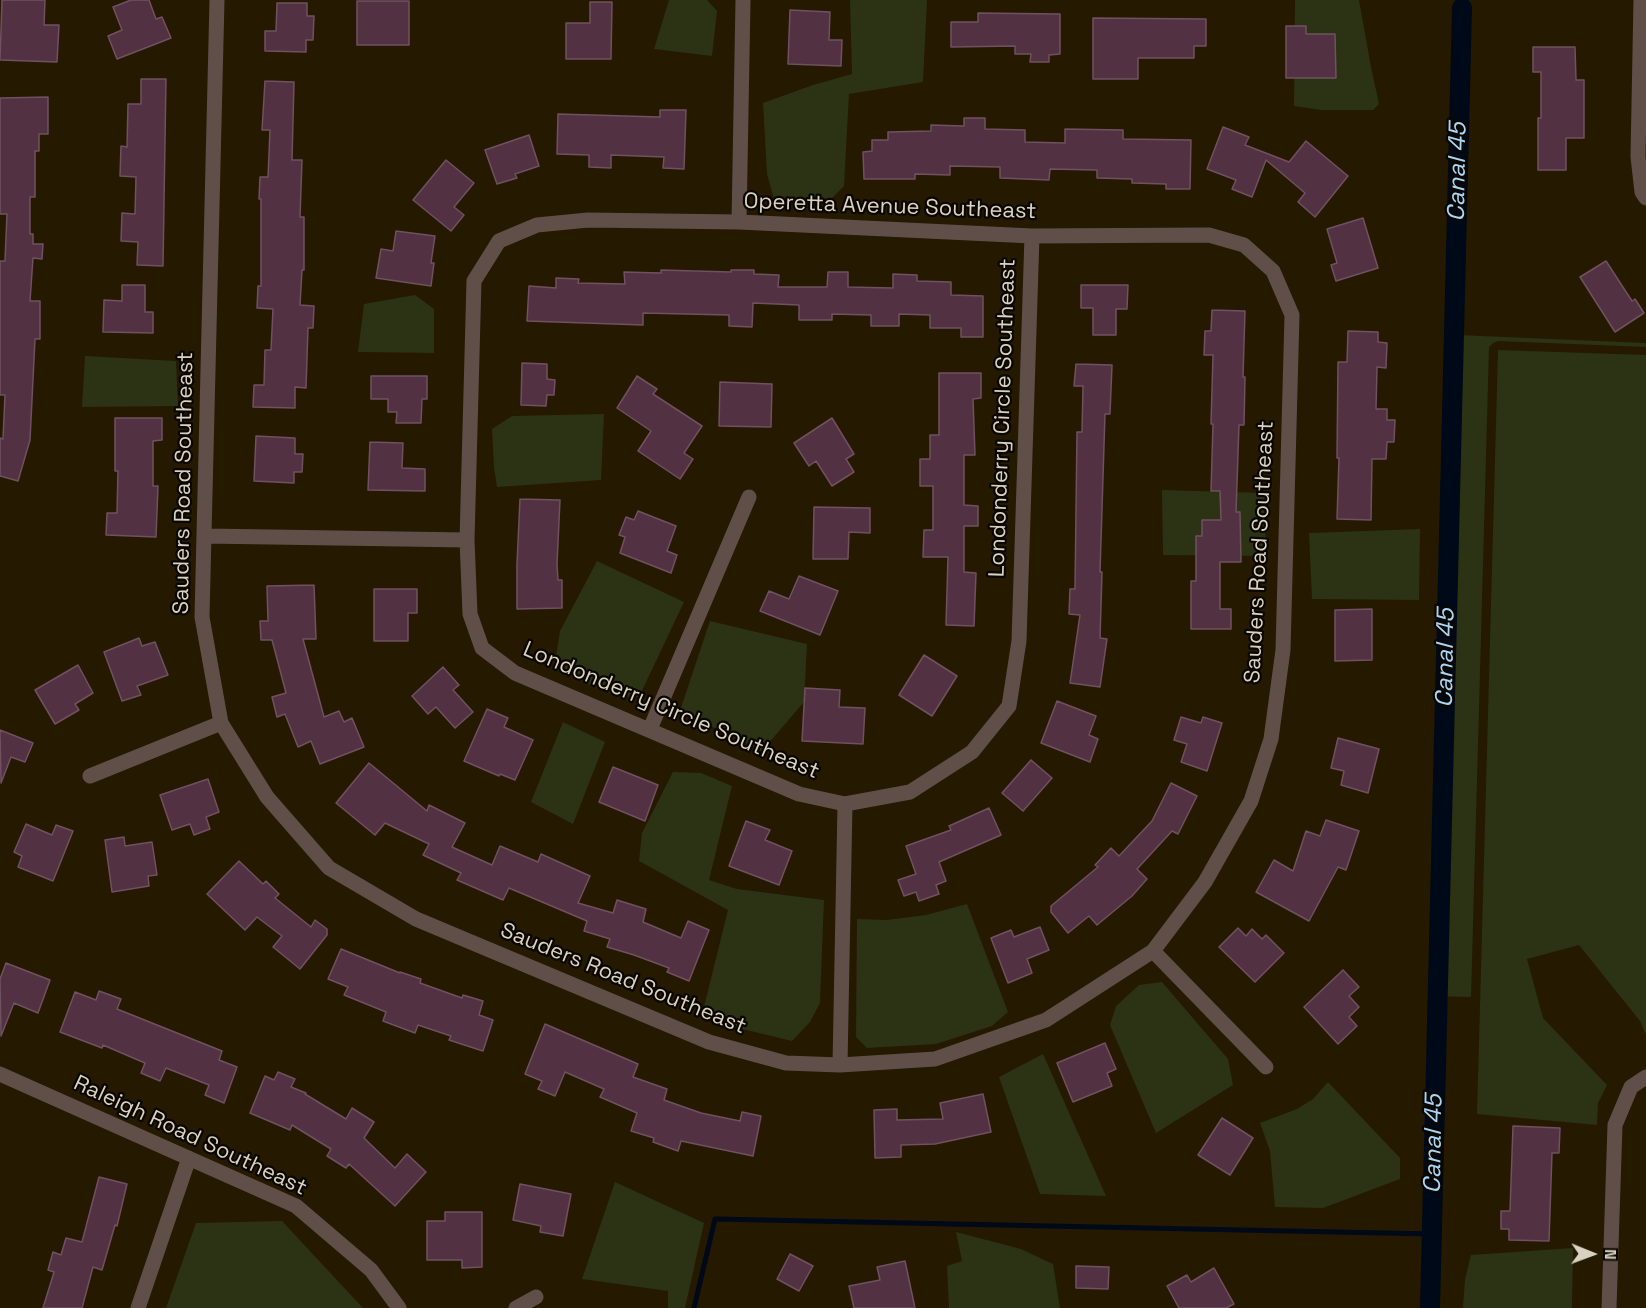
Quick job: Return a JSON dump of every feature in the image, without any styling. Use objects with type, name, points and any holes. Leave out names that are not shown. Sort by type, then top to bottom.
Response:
[{"type":"street","name":"Sauders Road Southeast","points":[[217,0],[202,617],[221,723],[267,797],[329,868],[416,920],[709,1042],[786,1063],[840,1065],[935,1059],[1046,1020],[1153,951],[1205,882],[1251,801],[1270,739],[1283,650],[1292,315],[1272,272]]},
{"type":"street","points":[[739,222],[743,0]]},
{"type":"street","points":[[1641,0],[1638,156],[1642,192],[1646,198]]},
{"type":"street","name":"Operetta Avenue Southeast","points":[[499,242],[537,225],[588,220],[739,222],[1032,236],[1209,235],[1244,245],[1272,272]]},
{"type":"street","name":"Londonderry Circle Southeast","points":[[499,242],[474,281],[467,540],[470,614],[482,648],[515,672],[799,794],[845,804],[910,792],[972,752],[1009,706],[1019,641],[1032,236]]},
{"type":"street","points":[[650,729],[749,497]]},
{"type":"street","points":[[205,536],[467,540]]},
{"type":"street","points":[[90,776],[221,723]]},
{"type":"street","points":[[840,1065],[845,804]]},
{"type":"street","points":[[1153,951],[1266,1067]]},
{"type":"street","name":"Raleigh Road Southeast","points":[[0,1074],[296,1206],[371,1270],[399,1308]]},
{"type":"street","points":[[1610,1308],[1615,1125],[1631,1087],[1646,1077]]},
{"type":"street","points":[[138,1308],[189,1158]]},
{"type":"street","points":[[516,1308],[536,1297]]},
{"type":"green space","points":[[669,0],[707,0],[717,11],[712,56],[654,49]]},
{"type":"green space","points":[[850,0],[927,0],[923,82],[849,94],[844,186],[829,201],[774,199],[767,174],[763,103],[852,74]]},
{"type":"green space","points":[[1295,0],[1359,0],[1379,104],[1373,110],[1322,110],[1294,106]]},
{"type":"green space","points":[[415,295],[434,309],[434,353],[358,352],[364,304]]},
{"type":"green space","points":[[1458,335],[1646,343],[1646,347],[1498,341],[1489,347],[1471,997],[1429,996]]},
{"type":"green space","points":[[1498,350],[1646,355],[1646,1035],[1640,1021],[1579,945],[1527,959],[1543,1018],[1607,1085],[1598,1103],[1597,1125],[1477,1114]]},
{"type":"green space","points":[[85,356],[176,361],[178,406],[82,407]]},
{"type":"green space","points":[[604,414],[601,480],[497,487],[492,429],[512,416]]},
{"type":"green space","points":[[1162,490],[1264,493],[1266,556],[1163,555]]},
{"type":"green space","points":[[1420,529],[1419,600],[1312,599],[1309,533]]},
{"type":"green space","points":[[597,561],[684,602],[639,697],[616,696],[554,669],[560,631]]},
{"type":"green space","points":[[710,621],[807,644],[804,702],[762,751],[680,711]]},
{"type":"green space","points":[[563,722],[605,742],[573,824],[531,802]]},
{"type":"green space","points":[[673,772],[701,773],[732,786],[709,880],[737,889],[824,900],[820,1003],[810,1022],[792,1041],[701,1019],[728,910],[639,861],[642,833]]},
{"type":"green space","points":[[967,904],[1008,1012],[992,1026],[936,1044],[867,1048],[856,1037],[857,919],[887,920],[926,915]]},
{"type":"green space","points":[[1162,982],[1228,1059],[1233,1085],[1156,1133],[1110,1025],[1116,1006],[1139,985]]},
{"type":"green space","points":[[1043,1054],[1106,1196],[1040,1194],[999,1077]]},
{"type":"green space","points":[[1328,1082],[1400,1158],[1400,1179],[1323,1208],[1275,1207],[1270,1151],[1260,1123],[1297,1109],[1313,1099]]},
{"type":"green space","points":[[615,1182],[704,1223],[685,1308],[668,1308],[668,1291],[582,1279]]},
{"type":"green space","points":[[282,1221],[363,1308],[166,1308],[196,1223]]},
{"type":"green space","points":[[956,1232],[1021,1249],[1053,1264],[1060,1308],[949,1308],[947,1266],[962,1261]]},
{"type":"green space","points":[[1573,1248],[1572,1308],[1463,1308],[1465,1279],[1471,1255]]},
{"type":"building","points":[[2,0],[45,0],[44,25],[59,25],[57,62],[0,60]]},
{"type":"building","points":[[131,0],[149,0],[156,19],[162,17],[171,38],[117,59],[108,36],[122,30],[113,7]]},
{"type":"building","points":[[357,1],[409,1],[409,45],[357,45]]},
{"type":"building","points":[[590,2],[612,2],[611,59],[566,59],[566,23],[590,23]]},
{"type":"building","points":[[277,3],[307,3],[307,16],[314,16],[313,40],[306,40],[306,52],[265,51],[265,31],[276,31]]},
{"type":"building","points":[[790,10],[830,12],[829,40],[842,40],[841,66],[788,64]]},
{"type":"building","points":[[978,13],[1060,14],[1060,54],[1049,55],[1049,62],[1030,62],[1031,54],[1015,54],[1015,46],[951,47],[951,22],[978,22]]},
{"type":"building","points":[[1093,18],[1206,19],[1206,46],[1194,46],[1194,58],[1138,58],[1138,79],[1093,79]]},
{"type":"building","points":[[1286,26],[1306,26],[1306,34],[1335,34],[1336,78],[1286,78]]},
{"type":"building","points":[[1533,47],[1575,47],[1576,80],[1584,80],[1584,138],[1566,138],[1566,170],[1538,170],[1541,72],[1533,72]]},
{"type":"building","points":[[141,79],[166,79],[163,266],[137,265],[138,242],[121,241],[122,213],[135,214],[136,177],[120,176],[121,146],[127,147],[128,104],[141,104]]},
{"type":"building","points":[[265,81],[294,82],[292,160],[302,160],[300,217],[304,217],[304,270],[302,270],[300,305],[314,306],[313,328],[308,328],[306,388],[295,387],[295,408],[253,407],[254,385],[264,385],[265,350],[271,350],[273,309],[257,308],[258,286],[261,286],[260,177],[268,177],[270,130],[262,130]]},
{"type":"building","points":[[48,97],[48,134],[39,134],[39,151],[35,151],[35,197],[30,197],[30,234],[33,234],[33,244],[43,244],[42,259],[33,258],[30,301],[40,301],[40,339],[35,339],[30,440],[18,481],[0,476],[0,438],[3,439],[5,395],[0,395],[0,261],[5,261],[7,214],[0,214],[0,98]]},
{"type":"building","points":[[660,110],[686,110],[684,169],[663,168],[664,157],[611,155],[611,168],[589,167],[589,155],[557,154],[558,114],[660,117]]},
{"type":"building","points":[[964,118],[985,118],[985,129],[1025,130],[1025,142],[1065,143],[1065,129],[1123,130],[1123,139],[1191,140],[1190,189],[1166,189],[1166,184],[1132,183],[1132,179],[1097,178],[1097,170],[1050,169],[1049,180],[1000,178],[1000,167],[950,166],[950,175],[915,174],[915,179],[864,179],[863,152],[872,151],[872,140],[888,140],[888,132],[931,131],[931,125],[964,126]]},
{"type":"building","points":[[1223,127],[1249,137],[1245,145],[1289,162],[1306,141],[1348,176],[1315,217],[1298,202],[1305,193],[1266,160],[1252,197],[1232,189],[1236,180],[1207,169]]},
{"type":"building","points":[[529,135],[539,166],[515,174],[517,178],[497,184],[485,150]]},
{"type":"building","points":[[446,160],[474,183],[454,207],[464,215],[451,231],[413,200]]},
{"type":"building","points":[[1363,218],[1378,268],[1336,281],[1331,265],[1337,263],[1327,229]]},
{"type":"building","points":[[396,231],[435,236],[431,263],[434,263],[431,286],[376,278],[381,249],[393,251]]},
{"type":"building","points":[[1606,261],[1632,301],[1635,299],[1644,313],[1615,332],[1580,277]]},
{"type":"building","points":[[661,270],[731,272],[731,270],[754,270],[754,274],[779,275],[778,287],[827,287],[828,272],[848,272],[848,287],[893,288],[893,274],[917,275],[917,281],[951,282],[951,295],[983,296],[983,337],[961,337],[961,328],[930,328],[930,315],[899,314],[899,326],[871,326],[871,315],[832,314],[832,320],[799,320],[799,305],[753,303],[752,327],[729,326],[729,315],[643,313],[643,325],[527,321],[529,286],[556,288],[556,278],[579,279],[578,283],[625,284],[624,272],[661,273]]},
{"type":"building","points":[[122,285],[145,285],[145,312],[153,312],[153,333],[103,332],[104,300],[122,301]]},
{"type":"building","points":[[1081,285],[1128,285],[1127,309],[1116,309],[1116,335],[1093,335],[1093,308],[1081,308]]},
{"type":"building","points":[[1212,310],[1245,311],[1244,425],[1239,425],[1236,512],[1240,512],[1241,562],[1220,562],[1220,609],[1231,609],[1231,629],[1191,629],[1191,581],[1196,581],[1196,536],[1202,536],[1202,520],[1221,520],[1220,491],[1211,491],[1213,355],[1204,355],[1205,331],[1211,331]]},
{"type":"building","points":[[1348,331],[1378,332],[1378,342],[1387,343],[1386,368],[1377,367],[1376,409],[1387,409],[1387,420],[1395,420],[1394,442],[1387,442],[1386,459],[1372,459],[1371,520],[1337,519],[1338,362],[1347,362]]},
{"type":"building","points":[[522,363],[547,364],[547,379],[555,380],[554,395],[547,395],[546,406],[521,405]]},
{"type":"building","points":[[1076,364],[1112,365],[1110,414],[1105,414],[1100,572],[1102,572],[1100,638],[1107,639],[1100,687],[1070,683],[1080,615],[1069,614],[1070,589],[1075,589],[1077,432],[1082,432],[1083,386],[1074,386]]},
{"type":"building","points":[[939,373],[981,373],[981,398],[973,399],[975,455],[964,455],[964,505],[978,506],[978,526],[964,526],[964,572],[976,573],[974,626],[946,625],[948,557],[923,557],[924,530],[933,530],[933,486],[920,486],[920,459],[930,459],[930,435],[939,435]]},
{"type":"building","points":[[371,376],[427,376],[427,399],[422,399],[421,423],[396,423],[397,412],[388,412],[388,399],[371,399]]},
{"type":"building","points":[[637,376],[657,389],[653,394],[702,426],[684,453],[693,459],[680,479],[638,451],[651,431],[617,408]]},
{"type":"building","points":[[720,382],[772,384],[771,427],[719,426]]},
{"type":"building","points":[[115,418],[162,418],[162,440],[153,441],[153,486],[158,486],[156,537],[106,535],[107,513],[117,513],[118,471],[115,471]]},
{"type":"building","points":[[832,418],[854,454],[846,459],[854,472],[832,486],[816,461],[809,466],[794,443]]},
{"type":"building","points":[[256,436],[295,438],[295,454],[303,454],[302,472],[294,472],[294,483],[254,481]]},
{"type":"building","points":[[370,442],[403,443],[402,468],[425,469],[425,491],[368,490]]},
{"type":"building","points":[[520,499],[560,500],[557,564],[558,580],[562,580],[562,608],[517,609]]},
{"type":"building","points":[[814,507],[870,508],[870,533],[849,532],[848,559],[813,559]]},
{"type":"building","points":[[638,511],[676,526],[667,551],[677,555],[671,573],[620,553],[625,537],[619,535],[626,517],[634,520]]},
{"type":"building","points":[[799,576],[838,591],[820,635],[760,611],[769,591],[789,599]]},
{"type":"building","points":[[314,585],[316,639],[303,639],[324,717],[339,711],[344,722],[352,718],[364,747],[320,764],[311,741],[298,747],[285,714],[277,717],[272,697],[286,693],[272,640],[261,640],[260,621],[268,621],[267,586]]},
{"type":"building","points":[[374,589],[417,589],[417,613],[408,613],[408,641],[374,641]]},
{"type":"building","points":[[1372,609],[1372,660],[1335,661],[1335,610]]},
{"type":"building","points":[[139,638],[142,646],[155,642],[168,675],[137,686],[141,695],[122,701],[104,652]]},
{"type":"building","points":[[924,655],[957,676],[932,716],[899,695]]},
{"type":"building","points":[[78,665],[93,693],[75,704],[79,710],[55,724],[35,690]]},
{"type":"building","points":[[443,667],[459,685],[453,690],[473,712],[455,728],[436,707],[428,714],[412,696]]},
{"type":"building","points":[[805,688],[840,690],[839,707],[865,708],[863,744],[802,741]]},
{"type":"building","points":[[1057,701],[1096,716],[1089,735],[1098,739],[1090,762],[1041,743]]},
{"type":"building","points":[[487,709],[508,718],[504,727],[533,740],[515,780],[500,774],[499,776],[464,761]]},
{"type":"building","points":[[1181,717],[1201,723],[1203,717],[1222,723],[1207,771],[1181,762],[1187,744],[1174,740]]},
{"type":"building","points":[[0,730],[33,743],[25,762],[11,757],[1,783]]},
{"type":"building","points":[[1338,738],[1379,749],[1368,793],[1341,785],[1344,771],[1331,768]]},
{"type":"building","points":[[1031,760],[1052,778],[1023,811],[1002,793]]},
{"type":"building","points":[[369,763],[427,811],[429,805],[465,823],[452,847],[492,865],[500,846],[538,862],[541,854],[590,876],[578,903],[613,913],[617,900],[646,909],[643,922],[681,938],[688,921],[709,930],[689,981],[667,972],[669,968],[607,947],[610,939],[584,931],[587,921],[509,888],[503,900],[457,880],[461,873],[423,855],[429,844],[385,823],[375,835],[336,803]]},
{"type":"building","points":[[613,767],[658,785],[645,821],[599,802]]},
{"type":"building","points":[[208,779],[219,812],[206,817],[210,829],[194,835],[190,824],[172,830],[160,795]]},
{"type":"building","points":[[1171,783],[1197,796],[1178,834],[1172,831],[1137,869],[1147,879],[1132,896],[1097,925],[1089,916],[1068,933],[1051,912],[1051,906],[1098,867],[1095,865],[1111,848],[1119,856],[1152,821]]},
{"type":"building","points":[[989,808],[1001,835],[939,862],[946,881],[936,885],[939,894],[919,901],[916,892],[904,896],[898,880],[916,874],[906,846],[951,830],[949,826]]},
{"type":"building","points":[[1326,820],[1359,831],[1346,870],[1338,867],[1309,921],[1256,892],[1274,860],[1293,871],[1306,831],[1320,836]]},
{"type":"building","points":[[746,821],[770,830],[765,840],[792,851],[779,885],[729,866]]},
{"type":"building","points":[[26,824],[52,835],[56,825],[73,831],[53,881],[18,867],[22,856],[14,852]]},
{"type":"building","points":[[124,837],[125,846],[152,842],[157,875],[148,876],[149,886],[112,892],[105,840]]},
{"type":"building","points":[[239,861],[263,884],[266,881],[279,894],[275,898],[311,927],[315,920],[327,929],[327,935],[300,969],[273,947],[282,936],[257,917],[245,930],[207,894]]},
{"type":"building","points":[[1040,927],[1049,950],[1027,959],[1032,973],[1008,983],[991,938],[1011,930],[1014,937]]},
{"type":"building","points":[[1238,928],[1246,936],[1252,929],[1262,939],[1266,935],[1284,953],[1255,982],[1219,947]]},
{"type":"building","points":[[341,949],[421,979],[420,983],[462,998],[463,995],[483,1001],[479,1015],[493,1020],[483,1051],[449,1040],[451,1036],[418,1025],[415,1033],[383,1021],[386,1012],[344,995],[348,987],[328,979]]},
{"type":"building","points":[[6,963],[50,980],[38,1013],[14,1003],[1,1036],[0,979]]},
{"type":"building","points":[[1343,970],[1359,987],[1349,996],[1359,1007],[1349,1017],[1357,1026],[1338,1044],[1304,1007]]},
{"type":"building","points":[[99,991],[121,999],[117,1009],[222,1051],[219,1060],[237,1067],[224,1103],[205,1095],[209,1085],[166,1068],[160,1081],[141,1073],[145,1063],[103,1045],[102,1048],[60,1032],[75,992],[96,1000]]},
{"type":"building","points":[[545,1024],[638,1064],[633,1077],[667,1089],[664,1100],[701,1113],[740,1121],[742,1112],[761,1116],[753,1156],[681,1141],[678,1151],[653,1142],[654,1138],[631,1131],[637,1113],[600,1097],[604,1089],[565,1072],[555,1096],[538,1089],[542,1081],[525,1074]]},
{"type":"building","points":[[1105,1043],[1116,1069],[1107,1073],[1112,1086],[1073,1102],[1057,1063]]},
{"type":"building","points":[[278,1072],[295,1079],[291,1087],[306,1093],[346,1119],[352,1108],[374,1122],[364,1138],[395,1168],[407,1154],[426,1172],[395,1206],[349,1164],[346,1168],[327,1156],[331,1149],[292,1125],[290,1130],[250,1113],[265,1076],[274,1080]]},
{"type":"building","points":[[983,1094],[991,1132],[935,1144],[901,1145],[901,1157],[875,1158],[874,1110],[897,1109],[897,1120],[943,1119],[940,1103]]},
{"type":"building","points":[[1222,1118],[1253,1138],[1230,1175],[1198,1155]]},
{"type":"building","points":[[1513,1126],[1560,1128],[1559,1153],[1552,1153],[1549,1241],[1509,1240],[1509,1229],[1501,1229],[1501,1211],[1510,1211]]},
{"type":"building","points":[[99,1177],[127,1184],[117,1226],[115,1225],[102,1270],[93,1267],[82,1308],[43,1308],[54,1272],[48,1270],[53,1252],[61,1255],[66,1238],[82,1242]]},
{"type":"building","points":[[520,1184],[571,1194],[563,1236],[540,1232],[541,1226],[513,1220]]},
{"type":"building","points":[[445,1212],[482,1212],[482,1267],[462,1268],[462,1260],[427,1260],[427,1221],[445,1221]]},
{"type":"building","points":[[790,1254],[813,1266],[799,1291],[777,1279]]},
{"type":"building","points":[[905,1261],[915,1308],[854,1308],[849,1286],[880,1280],[877,1267]]},
{"type":"building","points":[[1076,1266],[1109,1267],[1108,1289],[1076,1288]]},
{"type":"building","points":[[1214,1268],[1234,1304],[1226,1308],[1179,1308],[1167,1286],[1187,1275],[1191,1282]]},
{"type":"waterway","name":"Canal 45","points":[[1430,1308],[1462,8]]},
{"type":"waterway","points":[[694,1308],[715,1219],[1432,1234]]}]
